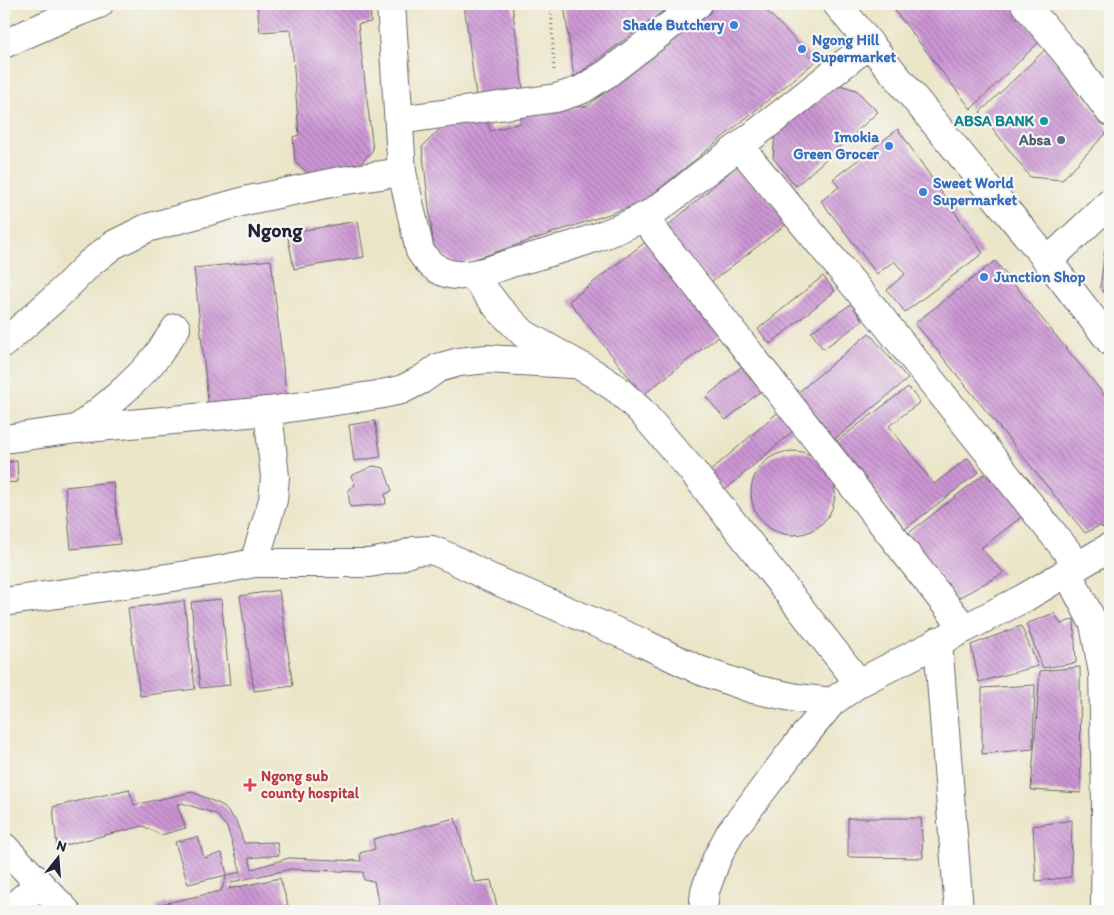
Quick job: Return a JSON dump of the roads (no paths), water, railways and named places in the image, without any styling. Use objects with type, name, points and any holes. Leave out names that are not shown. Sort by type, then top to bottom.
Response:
[{"type":"street","points":[[4,44],[60,19],[100,4]]},
{"type":"street","points":[[391,4],[402,172],[420,251],[427,262],[437,270],[452,276],[473,275],[570,246],[612,231],[643,217],[740,147],[869,44]]},
{"type":"street","points":[[399,120],[556,98],[581,90],[608,73],[698,4]]},
{"type":"street","points":[[837,4],[1048,261],[1110,341]]},
{"type":"street","points":[[1025,4],[1070,58],[1110,112]]},
{"type":"street","points":[[740,147],[898,338],[1072,568],[1094,624],[1103,673],[1106,802],[1105,911]]},
{"type":"street","points":[[4,343],[54,299],[90,262],[112,245],[148,228],[258,198],[340,181],[402,172]]},
{"type":"street","points":[[1048,261],[1110,203]]},
{"type":"street","points":[[643,217],[964,628]]},
{"type":"street","points":[[473,275],[499,309],[524,334],[617,389],[640,410],[690,468],[859,683]]},
{"type":"street","points":[[77,429],[114,399],[137,377],[156,357],[176,328]]},
{"type":"street","points":[[4,439],[77,429],[268,412],[393,392],[421,380],[438,368],[459,362],[487,359],[577,364]]},
{"type":"street","points":[[254,563],[273,500],[275,477],[268,412]]},
{"type":"street","points":[[703,911],[705,891],[716,858],[730,833],[832,702],[859,683],[1024,598],[1110,547]]},
{"type":"street","points":[[4,602],[214,571],[254,563],[369,563],[396,558],[414,551],[432,550],[488,577],[643,643],[698,670],[753,689],[797,698],[832,702]]},
{"type":"street","points":[[938,641],[960,911]]},
{"type":"street","points":[[4,847],[66,911]]},
{"type":"street","points":[[9,911],[39,884]]},
{"type":"place","name":"Shade Butchery","points":[[734,25]]},
{"type":"place","name":"Ngong Hill Supermarket","points":[[802,49]]},
{"type":"place","name":"ABSA BANK","points":[[1044,121]]},
{"type":"place","name":"Absa","points":[[1061,140]]},
{"type":"place","name":"Imokia Green Grocer","points":[[889,146]]},
{"type":"place","name":"Sweet World Supermarket","points":[[923,192]]},
{"type":"place","name":"Junction Shop","points":[[984,277]]},
{"type":"place","name":"Ngong sub county hospital","points":[[250,785]]},
{"type":"district","name":"Ngong","points":[[275,230]]}]
